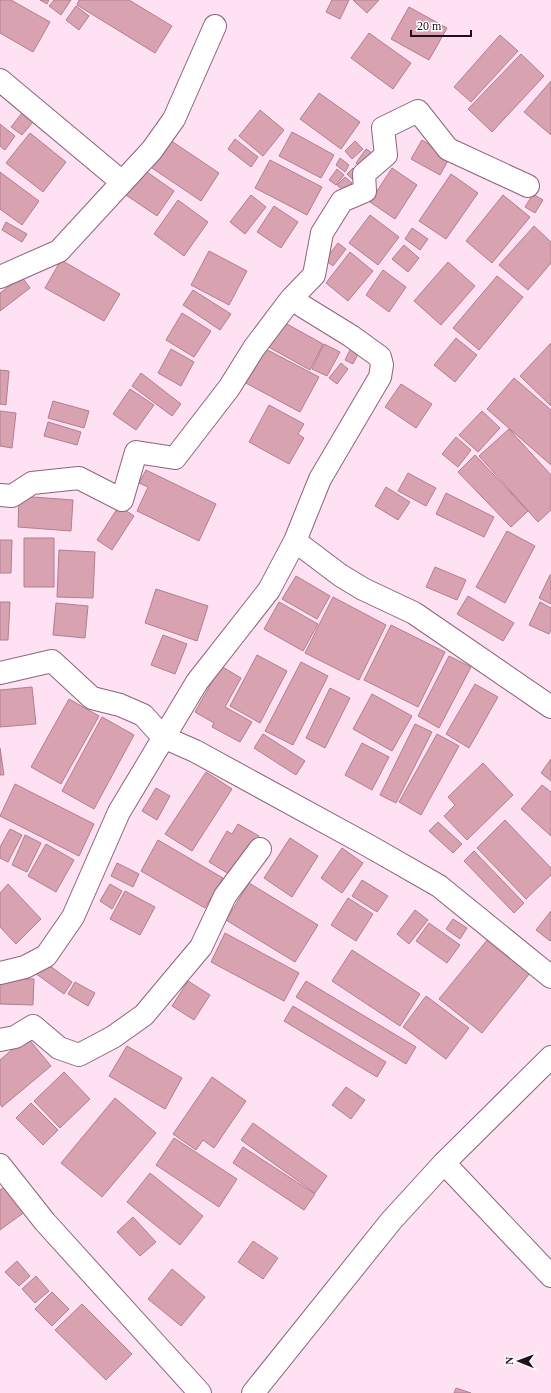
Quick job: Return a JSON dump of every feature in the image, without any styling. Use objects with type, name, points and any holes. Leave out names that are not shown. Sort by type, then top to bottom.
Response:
[{"type":"street","points":[[0,277],[59,251],[152,150],[174,119],[215,26]]},
{"type":"street","points":[[0,80],[122,182]]},
{"type":"street","points":[[0,495],[12,496],[32,483],[79,478],[122,500],[136,452],[175,458],[229,388],[254,348],[292,299],[314,275],[322,233],[342,201],[366,191],[364,174],[386,155],[383,128],[418,111],[448,149],[528,186]]},
{"type":"street","points":[[0,973],[25,967],[46,956],[73,917],[119,812],[197,682],[269,590],[295,541],[320,479],[380,377],[382,365],[380,357],[370,348],[292,299]]},
{"type":"street","points":[[295,541],[340,575],[363,589],[414,613],[551,707]]},
{"type":"street","points":[[0,673],[52,662],[92,698],[120,705],[143,715],[163,737],[195,751],[439,886],[551,977]]},
{"type":"street","points":[[0,1040],[15,1038],[33,1026],[59,1048],[79,1055],[113,1037],[144,1015],[201,947],[225,896],[260,849]]},
{"type":"street","points":[[252,1393],[391,1221],[444,1163],[551,1057]]},
{"type":"street","points":[[444,1163],[551,1276]]},
{"type":"street","points":[[0,1165],[46,1222],[200,1393]]},
{"type":"building","points":[[0,0],[11,0],[50,22],[33,52],[0,33]]},
{"type":"building","points":[[40,0],[49,0],[47,4]]},
{"type":"building","points":[[54,0],[71,0],[61,15],[49,6]]},
{"type":"building","points":[[79,0],[129,0],[172,26],[155,53],[77,5]]},
{"type":"building","points":[[332,0],[349,0],[340,19],[326,12]]},
{"type":"building","points":[[353,0],[379,0],[367,13]]},
{"type":"building","points":[[76,6],[89,16],[79,30],[66,20]]},
{"type":"building","points":[[409,7],[447,28],[429,60],[391,39]]},
{"type":"building","points":[[369,33],[411,63],[393,89],[351,58]]},
{"type":"building","points":[[500,35],[518,51],[471,102],[454,87]]},
{"type":"building","points":[[521,54],[544,76],[492,132],[468,109]]},
{"type":"building","points":[[551,81],[551,135],[524,112]]},
{"type":"building","points":[[319,93],[360,122],[341,149],[300,119]]},
{"type":"building","points":[[260,110],[284,130],[263,156],[239,136]]},
{"type":"building","points":[[22,113],[33,122],[22,135],[11,127]]},
{"type":"building","points":[[0,124],[15,136],[5,150],[0,146]]},
{"type":"building","points":[[292,132],[334,155],[321,178],[279,156]]},
{"type":"building","points":[[30,133],[66,162],[43,192],[6,163]]},
{"type":"building","points":[[164,136],[219,173],[201,201],[146,164]]},
{"type":"building","points":[[235,139],[258,157],[251,167],[228,149]]},
{"type":"building","points":[[422,140],[450,157],[440,175],[411,159]]},
{"type":"building","points":[[355,141],[363,149],[352,159],[345,151]]},
{"type":"building","points":[[366,149],[375,155],[365,170],[356,163]]},
{"type":"building","points":[[340,158],[349,165],[345,172],[336,165]]},
{"type":"building","points":[[270,160],[322,187],[307,215],[255,188]]},
{"type":"building","points":[[140,167],[174,191],[157,216],[123,193]]},
{"type":"building","points":[[353,168],[361,178],[356,183],[347,174]]},
{"type":"building","points":[[392,168],[417,185],[395,219],[370,202]]},
{"type":"building","points":[[337,169],[344,175],[336,185],[329,180]]},
{"type":"building","points":[[0,172],[39,201],[22,225],[0,209]]},
{"type":"building","points":[[451,174],[478,193],[446,239],[419,221]]},
{"type":"building","points":[[345,177],[352,183],[344,191],[337,185]]},
{"type":"building","points":[[533,194],[543,200],[535,213],[525,207]]},
{"type":"building","points":[[251,195],[266,207],[245,234],[230,222]]},
{"type":"building","points":[[503,195],[530,217],[492,263],[466,241]]},
{"type":"building","points":[[178,200],[208,222],[184,256],[154,234]]},
{"type":"building","points":[[274,206],[298,222],[281,248],[257,232]]},
{"type":"building","points":[[370,215],[399,237],[378,265],[349,243]]},
{"type":"building","points":[[6,222],[27,234],[22,242],[2,230]]},
{"type":"building","points":[[534,226],[551,242],[551,263],[528,290],[499,265]]},
{"type":"building","points":[[412,228],[428,239],[420,250],[405,239]]},
{"type":"building","points":[[338,243],[346,249],[333,266],[325,260]]},
{"type":"building","points":[[404,245],[419,258],[408,272],[392,259]]},
{"type":"building","points":[[209,251],[247,271],[229,305],[191,285]]},
{"type":"building","points":[[350,252],[373,271],[348,301],[326,283]]},
{"type":"building","points":[[61,260],[120,294],[104,321],[45,288]]},
{"type":"building","points":[[448,262],[475,286],[441,325],[414,301]]},
{"type":"building","points":[[383,270],[406,287],[389,312],[366,295]]},
{"type":"building","points":[[497,276],[523,297],[479,350],[453,328]]},
{"type":"building","points":[[22,277],[30,288],[0,311],[0,293]]},
{"type":"building","points":[[193,290],[231,314],[220,330],[183,305]]},
{"type":"building","points":[[182,313],[211,331],[194,357],[166,340]]},
{"type":"building","points":[[278,319],[323,344],[310,370],[265,345]]},
{"type":"building","points":[[456,338],[477,355],[455,382],[434,365]]},
{"type":"building","points":[[551,343],[551,406],[520,376]]},
{"type":"building","points":[[324,344],[340,352],[327,376],[312,369]]},
{"type":"building","points":[[260,346],[319,377],[300,412],[242,381]]},
{"type":"building","points":[[352,346],[360,350],[353,364],[345,360]]},
{"type":"building","points":[[171,349],[194,362],[181,386],[158,373]]},
{"type":"building","points":[[341,363],[348,369],[337,384],[329,378]]},
{"type":"building","points":[[0,370],[9,371],[6,405],[0,404]]},
{"type":"building","points":[[141,373],[181,404],[172,416],[132,386]]},
{"type":"building","points":[[514,378],[551,410],[551,465],[487,409]]},
{"type":"building","points":[[401,384],[432,404],[416,428],[385,407]]},
{"type":"building","points":[[130,389],[154,405],[136,430],[113,414]]},
{"type":"building","points":[[53,401],[89,411],[84,428],[48,418]]},
{"type":"building","points":[[269,405],[304,424],[298,434],[304,438],[289,464],[249,442]]},
{"type":"building","points":[[0,411],[16,413],[12,448],[0,446]]},
{"type":"building","points":[[482,411],[500,428],[478,452],[459,435]]},
{"type":"building","points":[[48,422],[81,432],[77,445],[44,436]]},
{"type":"building","points":[[509,429],[551,475],[551,510],[538,522],[479,456]]},
{"type":"building","points":[[456,437],[471,450],[458,467],[442,454]]},
{"type":"building","points":[[475,455],[528,511],[511,527],[458,472]]},
{"type":"building","points":[[146,470],[216,504],[199,541],[137,511],[148,487],[139,483]]},
{"type":"building","points":[[408,473],[436,488],[426,506],[398,491]]},
{"type":"building","points":[[386,487],[410,502],[398,520],[375,506]]},
{"type":"building","points":[[446,493],[494,517],[484,537],[436,514]]},
{"type":"building","points":[[19,496],[73,500],[71,531],[18,527]]},
{"type":"building","points":[[119,506],[134,516],[112,550],[97,540]]},
{"type":"building","points":[[507,531],[535,546],[505,603],[476,587]]},
{"type":"building","points":[[24,538],[54,538],[54,587],[24,587]]},
{"type":"building","points":[[0,540],[12,540],[11,573],[0,573]]},
{"type":"building","points":[[59,550],[95,552],[93,598],[57,597]]},
{"type":"building","points":[[435,567],[466,580],[457,600],[426,587]]},
{"type":"building","points":[[551,575],[551,604],[539,598]]},
{"type":"building","points":[[296,576],[330,596],[317,619],[282,599]]},
{"type":"building","points":[[156,589],[208,606],[197,641],[145,623]]},
{"type":"building","points":[[468,596],[514,623],[503,641],[457,614]]},
{"type":"building","points":[[333,597],[386,625],[359,680],[305,653]]},
{"type":"building","points":[[0,602],[10,602],[8,640],[0,640]]},
{"type":"building","points":[[279,602],[318,624],[303,651],[264,629]]},
{"type":"building","points":[[540,602],[551,608],[551,629],[549,634],[529,625]]},
{"type":"building","points":[[56,603],[88,606],[85,638],[53,635]]},
{"type":"building","points":[[391,625],[445,652],[418,707],[364,680]]},
{"type":"building","points":[[163,635],[187,644],[175,674],[151,665]]},
{"type":"building","points":[[257,655],[287,671],[260,723],[230,706]]},
{"type":"building","points":[[449,656],[471,667],[439,728],[418,716]]},
{"type":"building","points":[[301,662],[328,676],[293,745],[265,731]]},
{"type":"building","points":[[221,666],[241,678],[225,707],[252,722],[240,742],[212,727],[214,723],[195,712]]},
{"type":"building","points":[[475,684],[498,697],[469,748],[446,734]]},
{"type":"building","points":[[32,687],[36,724],[0,727],[0,690]]},
{"type":"building","points":[[330,688],[350,698],[325,748],[306,738]]},
{"type":"building","points":[[372,694],[412,716],[392,751],[353,729]]},
{"type":"building","points":[[69,699],[99,716],[61,784],[31,767]]},
{"type":"building","points":[[102,717],[134,735],[94,809],[62,791]]},
{"type":"building","points":[[415,724],[432,732],[396,803],[380,795]]},
{"type":"building","points":[[263,734],[305,761],[296,775],[254,748]]},
{"type":"building","points":[[437,734],[459,746],[421,815],[399,802]]},
{"type":"building","points":[[362,743],[389,757],[372,790],[345,775]]},
{"type":"building","points":[[0,748],[4,775],[0,775]]},
{"type":"building","points":[[551,759],[551,781],[541,773]]},
{"type":"building","points":[[483,763],[513,795],[467,840],[444,816],[455,805],[448,797]]},
{"type":"building","points":[[206,772],[232,789],[192,851],[165,834]]},
{"type":"building","points":[[15,784],[94,824],[79,856],[0,816]]},
{"type":"building","points":[[542,785],[551,792],[551,836],[521,809]]},
{"type":"building","points":[[156,788],[170,796],[157,820],[142,811]]},
{"type":"building","points":[[505,820],[551,868],[551,875],[526,899],[477,848]]},
{"type":"building","points":[[438,822],[462,844],[453,853],[429,831]]},
{"type":"building","points":[[238,824],[259,836],[234,877],[209,862],[227,831],[232,834]]},
{"type":"building","points":[[10,829],[22,835],[8,862],[0,858],[0,847]]},
{"type":"building","points":[[25,835],[41,843],[27,872],[12,865]]},
{"type":"building","points":[[290,838],[318,856],[292,897],[264,878]]},
{"type":"building","points":[[158,840],[223,878],[205,908],[141,871]]},
{"type":"building","points":[[46,844],[74,860],[56,892],[28,876]]},
{"type":"building","points":[[342,848],[363,863],[342,893],[321,878]]},
{"type":"building","points":[[474,851],[524,903],[514,913],[464,861]]},
{"type":"building","points":[[117,863],[139,874],[133,887],[111,876]]},
{"type":"building","points":[[362,880],[388,896],[377,912],[352,896]]},
{"type":"building","points":[[249,883],[318,925],[295,962],[226,920]]},
{"type":"building","points":[[8,884],[41,919],[16,944],[0,927],[0,893]]},
{"type":"building","points":[[110,884],[122,891],[112,909],[100,901]]},
{"type":"building","points":[[125,891],[155,907],[140,935],[110,919]]},
{"type":"building","points":[[348,898],[373,914],[356,941],[331,925]]},
{"type":"building","points":[[415,910],[428,920],[409,944],[397,934]]},
{"type":"building","points":[[551,911],[551,940],[550,941],[536,930]]},
{"type":"building","points":[[453,919],[467,928],[460,939],[446,929]]},
{"type":"building","points":[[429,923],[460,945],[447,963],[416,941]]},
{"type":"building","points":[[225,933],[299,973],[284,1001],[211,962]]},
{"type":"building","points":[[488,939],[530,973],[482,1033],[439,999]]},
{"type":"building","points":[[352,950],[420,994],[400,1026],[332,981]]},
{"type":"building","points":[[43,961],[72,982],[64,994],[35,973]]},
{"type":"building","points":[[0,978],[34,979],[33,1005],[0,1004]]},
{"type":"building","points":[[188,981],[210,995],[194,1020],[172,1006]]},
{"type":"building","points":[[306,981],[416,1047],[406,1064],[296,997]]},
{"type":"building","points":[[75,982],[95,993],[88,1006],[68,994]]},
{"type":"building","points":[[426,996],[469,1028],[446,1059],[403,1027]]},
{"type":"building","points":[[293,1006],[386,1062],[377,1077],[284,1021]]},
{"type":"building","points":[[27,1037],[51,1066],[2,1107],[0,1104],[0,1060]]},
{"type":"building","points":[[127,1046],[182,1078],[165,1109],[109,1076]]},
{"type":"building","points":[[64,1072],[90,1099],[60,1128],[34,1101]]},
{"type":"building","points":[[212,1077],[246,1101],[214,1148],[203,1140],[196,1150],[173,1134]]},
{"type":"building","points":[[346,1087],[365,1100],[351,1119],[332,1105]]},
{"type":"building","points":[[115,1098],[156,1133],[102,1197],[61,1163]]},
{"type":"building","points":[[31,1103],[58,1130],[43,1145],[16,1118]]},
{"type":"building","points":[[253,1123],[327,1176],[315,1193],[241,1140]]},
{"type":"building","points":[[174,1138],[237,1179],[219,1207],[156,1165]]},
{"type":"building","points":[[243,1147],[315,1194],[304,1210],[233,1163]]},
{"type":"building","points":[[150,1173],[203,1216],[180,1245],[127,1202]]},
{"type":"building","points":[[7,1185],[26,1211],[0,1230],[0,1190]]},
{"type":"building","points":[[133,1217],[156,1242],[140,1256],[117,1232]]},
{"type":"building","points":[[253,1241],[278,1258],[263,1279],[238,1262]]},
{"type":"building","points":[[17,1261],[30,1276],[19,1286],[5,1272]]},
{"type":"building","points":[[172,1269],[205,1297],[181,1326],[148,1299]]},
{"type":"building","points":[[36,1276],[49,1291],[35,1303],[22,1289]]},
{"type":"building","points":[[52,1292],[69,1309],[52,1326],[35,1309]]},
{"type":"building","points":[[82,1304],[132,1354],[106,1380],[55,1330]]},
{"type":"building","points":[[456,1388],[471,1393],[454,1393]]}]
